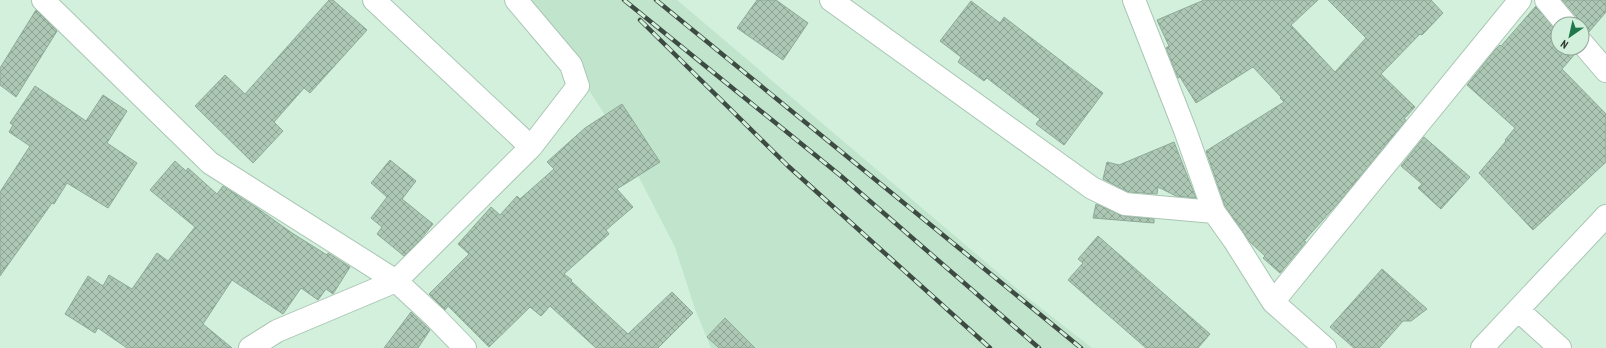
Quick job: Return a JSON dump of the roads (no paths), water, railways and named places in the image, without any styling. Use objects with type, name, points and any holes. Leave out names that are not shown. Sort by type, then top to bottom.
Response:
[{"type":"street","points":[[43,0],[210,163],[396,281],[435,317],[465,348]]},
{"type":"street","points":[[374,0],[531,147]]},
{"type":"street","points":[[250,348],[277,331],[396,281],[531,147],[578,86],[571,65],[516,0]]},
{"type":"street","points":[[831,0],[1092,188],[1125,204],[1214,212]]},
{"type":"street","points":[[1134,0],[1185,130],[1214,212],[1234,240],[1273,302],[1325,348]]},
{"type":"street","points":[[1273,302],[1520,0]]},
{"type":"street","points":[[1546,0],[1559,16]]},
{"type":"street","points":[[1590,52],[1606,71]]},
{"type":"street","points":[[1482,348],[1606,216]]},
{"type":"street","points":[[1518,310],[1560,348]]},
{"type":"railway","points":[[624,0],[841,176],[1039,348]]},
{"type":"railway","points":[[656,0],[1081,348]]},
{"type":"railway","points":[[640,20],[788,166],[990,348]]}]
